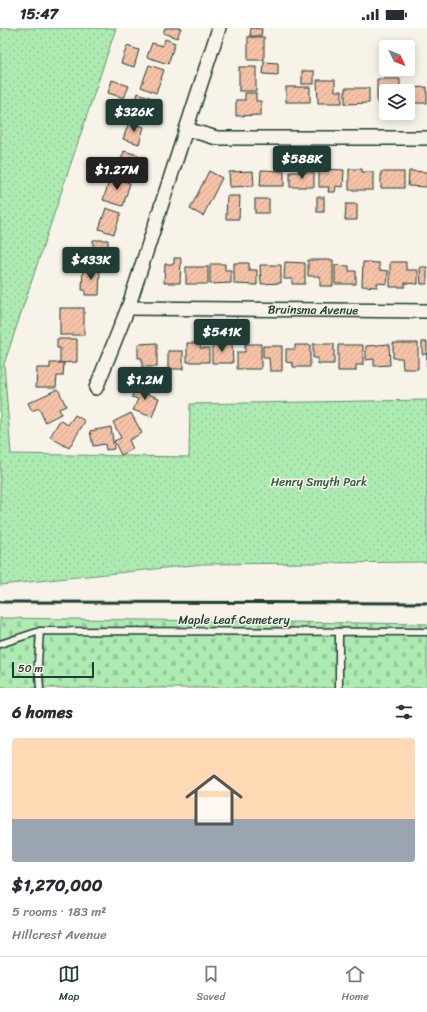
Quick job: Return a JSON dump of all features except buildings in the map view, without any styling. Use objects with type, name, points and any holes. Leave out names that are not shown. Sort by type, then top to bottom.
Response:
[{"type":"street","points":[[96,388],[128,308],[219,28]]},
{"type":"street","points":[[186,129],[217,138],[427,138]]},
{"type":"street","name":"Bruinsma Avenue","points":[[128,308],[427,311]]},
{"type":"lane","name":"Maple Leaf Cemetery","points":[[0,644],[40,631],[427,632]]},
{"type":"lane","points":[[40,631],[38,663],[40,688]]},
{"type":"lane","points":[[339,632],[339,688]]},
{"type":"green space","name":"Henry Smyth Park","points":[[0,28],[116,28],[4,364],[11,454],[189,457],[190,404],[427,400],[427,562],[203,564],[0,585]]},
{"type":"green space","points":[[0,618],[427,624],[427,688],[0,688]]},
{"type":"railway","points":[[0,602],[427,603]]}]
